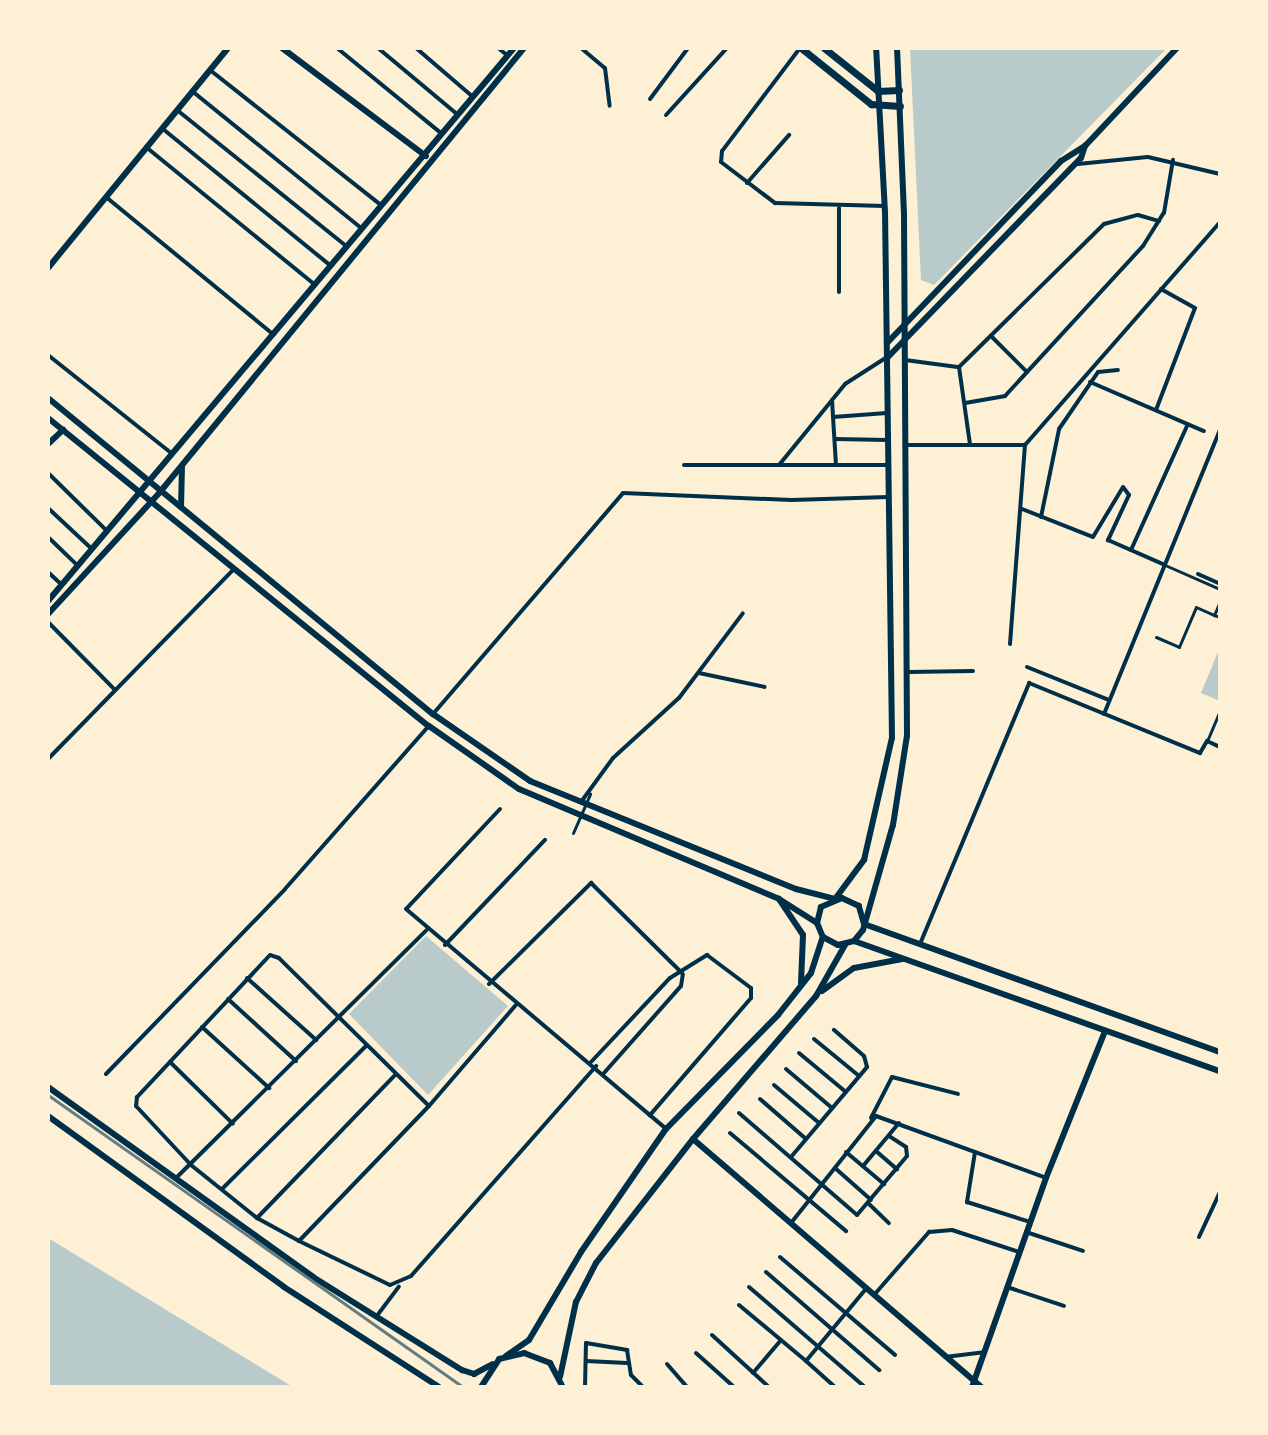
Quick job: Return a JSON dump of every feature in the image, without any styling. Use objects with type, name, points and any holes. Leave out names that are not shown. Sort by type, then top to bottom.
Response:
[{"type":"main road","points":[[801,48],[879,108],[900,106]]},
{"type":"main road","points":[[824,48],[878,91],[899,90]]},
{"type":"street","points":[[48,268],[228,48]]},
{"type":"street","points":[[282,48],[432,160]]},
{"type":"street","points":[[337,48],[442,134]]},
{"type":"street","points":[[378,48],[458,115]]},
{"type":"street","points":[[416,48],[473,97]]},
{"type":"street","points":[[498,48],[507,55]]},
{"type":"street","points":[[48,601],[94,551],[514,48]]},
{"type":"street","points":[[48,614],[160,492],[524,48]]},
{"type":"street","points":[[581,48],[605,68],[610,106]]},
{"type":"street","points":[[650,99],[688,48]]},
{"type":"street","points":[[666,115],[727,48]]},
{"type":"street","points":[[801,48],[722,151],[721,162],[775,203],[839,208],[885,206]]},
{"type":"street","points":[[817,923],[821,907],[835,899],[864,860],[892,738],[885,206],[876,48]]},
{"type":"street","points":[[560,1377],[576,1302],[596,1263],[693,1139],[816,996],[845,945],[854,941],[864,924],[904,774],[908,672],[905,360],[897,48]]},
{"type":"street","points":[[779,465],[831,398],[866,368],[888,357],[1073,166],[1085,146],[1177,48]]},
{"type":"street","points":[[210,70],[382,206]]},
{"type":"street","points":[[192,91],[362,230]]},
{"type":"street","points":[[177,110],[348,247]]},
{"type":"street","points":[[162,128],[332,267]]},
{"type":"street","points":[[747,183],[789,135]]},
{"type":"street","points":[[887,343],[1061,161],[1085,146]]},
{"type":"street","points":[[146,147],[316,286]]},
{"type":"street","points":[[1073,166],[1124,156],[1173,160],[1220,174]]},
{"type":"street","points":[[965,403],[1005,396],[1160,221],[1173,160]]},
{"type":"street","points":[[106,197],[274,335]]},
{"type":"street","points":[[839,208],[839,292]]},
{"type":"street","points":[[959,367],[1104,224],[1138,215],[1160,221]]},
{"type":"street","points":[[1010,644],[1025,445],[1220,222]]},
{"type":"street","points":[[1156,410],[1195,308],[1161,289]]},
{"type":"street","points":[[991,336],[1027,372]]},
{"type":"street","points":[[48,355],[174,456]]},
{"type":"street","points":[[905,360],[959,367]]},
{"type":"street","points":[[959,367],[970,444]]},
{"type":"street","points":[[1041,517],[1055,438],[1090,382],[1105,369],[1118,370]]},
{"type":"street","points":[[1090,382],[1204,431]]},
{"type":"street","points":[[48,398],[433,714],[530,781],[598,811],[835,899],[855,903],[864,924],[1220,1052]]},
{"type":"street","points":[[831,398],[836,465]]},
{"type":"street","points":[[833,417],[888,413]]},
{"type":"street","points":[[48,418],[236,566],[429,726],[519,789],[593,824],[779,899],[817,923],[823,937],[819,958],[801,986],[666,1129],[581,1252],[529,1340],[493,1364],[469,1375],[313,1277],[48,1087]]},
{"type":"street","points":[[1131,550],[1188,424]]},
{"type":"street","points":[[48,444],[63,430]]},
{"type":"street","points":[[1104,714],[1220,430]]},
{"type":"street","points":[[835,439],[889,440]]},
{"type":"street","points":[[905,445],[1025,445]]},
{"type":"street","points":[[182,465],[178,491],[183,510]]},
{"type":"street","points":[[684,465],[889,465]]},
{"type":"street","points":[[48,473],[109,532]]},
{"type":"street","points":[[1022,509],[1093,537],[1123,487],[1129,495],[1108,540],[1220,586]]},
{"type":"street","points":[[106,1074],[285,889],[429,726],[433,714],[623,493],[792,500],[888,497]]},
{"type":"street","points":[[48,508],[94,551]]},
{"type":"street","points":[[48,537],[80,567]]},
{"type":"street","points":[[48,759],[236,566]]},
{"type":"street","points":[[48,572],[63,586]]},
{"type":"street","points":[[1198,574],[1220,586]]},
{"type":"street","points":[[1214,615],[1220,601]]},
{"type":"street","points":[[1156,637],[1179,647],[1196,607],[1220,617]]},
{"type":"street","points":[[580,804],[598,775],[699,673],[743,613]]},
{"type":"street","points":[[48,622],[115,690]]},
{"type":"street","points":[[1027,667],[1109,700]]},
{"type":"street","points":[[908,672],[973,671]]},
{"type":"street","points":[[699,673],[765,687]]},
{"type":"street","points":[[920,944],[1029,683],[1200,753],[1220,711]]},
{"type":"street","points":[[1207,741],[1220,747]]},
{"type":"street","points":[[573,833],[590,794]]},
{"type":"street","points":[[500,809],[406,909],[489,984],[594,1064],[666,1129]]},
{"type":"street","points":[[593,824],[598,811]]},
{"type":"street","points":[[445,945],[545,840]]},
{"type":"street","points":[[489,984],[591,883],[683,974]]},
{"type":"street","points":[[779,899],[803,935],[801,986]]},
{"type":"street","points":[[177,1177],[427,930]]},
{"type":"street","points":[[823,937],[845,945]]},
{"type":"street","points":[[854,941],[1220,1071]]},
{"type":"street","points":[[400,1285],[383,1282],[257,1218],[191,1165],[135,1103],[247,978],[274,955],[429,1106]]},
{"type":"street","points":[[376,1317],[400,1285],[670,978],[683,974],[711,956],[753,993],[650,1115]]},
{"type":"street","points":[[816,996],[854,968],[905,958]]},
{"type":"street","points":[[604,1073],[681,986],[683,974]]},
{"type":"street","points":[[247,978],[316,1040]]},
{"type":"street","points":[[228,999],[296,1061]]},
{"type":"street","points":[[299,1241],[429,1106],[516,1005]]},
{"type":"street","points":[[202,1027],[269,1088]]},
{"type":"street","points":[[791,1157],[859,1076],[867,1059],[834,1030]]},
{"type":"street","points":[[693,1139],[975,1386],[1026,1232],[1105,1031]]},
{"type":"street","points":[[814,1039],[859,1076]]},
{"type":"street","points":[[222,1189],[367,1045]]},
{"type":"street","points":[[799,1053],[846,1092]]},
{"type":"street","points":[[170,1062],[233,1124]]},
{"type":"street","points":[[786,1069],[832,1108]]},
{"type":"street","points":[[257,1218],[396,1074]]},
{"type":"street","points":[[790,1225],[871,1118],[892,1077],[958,1094]]},
{"type":"street","points":[[774,1085],[819,1123]]},
{"type":"street","points":[[760,1099],[806,1139]]},
{"type":"street","points":[[739,1113],[857,1215],[908,1152],[889,1136]]},
{"type":"street","points":[[48,1116],[284,1287],[439,1387]]},
{"type":"street","points":[[871,1118],[899,1123],[1046,1178]]},
{"type":"street","points":[[863,1166],[899,1123]]},
{"type":"street","points":[[730,1133],[846,1231]]},
{"type":"street","points":[[876,1151],[897,1169]]},
{"type":"street","points":[[846,1152],[884,1185]]},
{"type":"street","points":[[976,1152],[967,1202],[1030,1222]]},
{"type":"street","points":[[835,1168],[889,1223]]},
{"type":"street","points":[[1199,1237],[1220,1192]]},
{"type":"street","points":[[873,1297],[929,1232],[952,1230],[1019,1252]]},
{"type":"street","points":[[1026,1232],[1083,1251]]},
{"type":"street","points":[[780,1257],[895,1355]]},
{"type":"street","points":[[766,1272],[879,1370]]},
{"type":"street","points":[[749,1287],[865,1387]]},
{"type":"street","points":[[1007,1287],[1064,1306]]},
{"type":"street","points":[[806,1361],[865,1290]]},
{"type":"street","points":[[739,1305],[835,1387]]},
{"type":"street","points":[[712,1335],[769,1387]]},
{"type":"street","points":[[753,1373],[781,1340]]},
{"type":"street","points":[[585,1387],[586,1343],[627,1350],[627,1363],[643,1387]]},
{"type":"street","points":[[942,1357],[984,1352]]},
{"type":"street","points":[[506,1356],[524,1353],[542,1358],[560,1377],[563,1387]]},
{"type":"street","points":[[696,1353],[734,1387]]},
{"type":"street","points":[[586,1361],[627,1363]]},
{"type":"street","points":[[481,1387],[493,1364]]},
{"type":"street","points":[[667,1364],[687,1387]]},
{"type":"shaded area","points":[[910,48],[1167,48],[934,285],[921,280]]},
{"type":"shaded area","points":[[1220,647],[1220,701],[1201,693]]},
{"type":"shaded area","points":[[426,936],[508,1006],[428,1095],[349,1014]]},
{"type":"shaded area","points":[[48,1238],[293,1387],[48,1387]]},
{"type":"railway","points":[[48,1095],[463,1387]]}]
